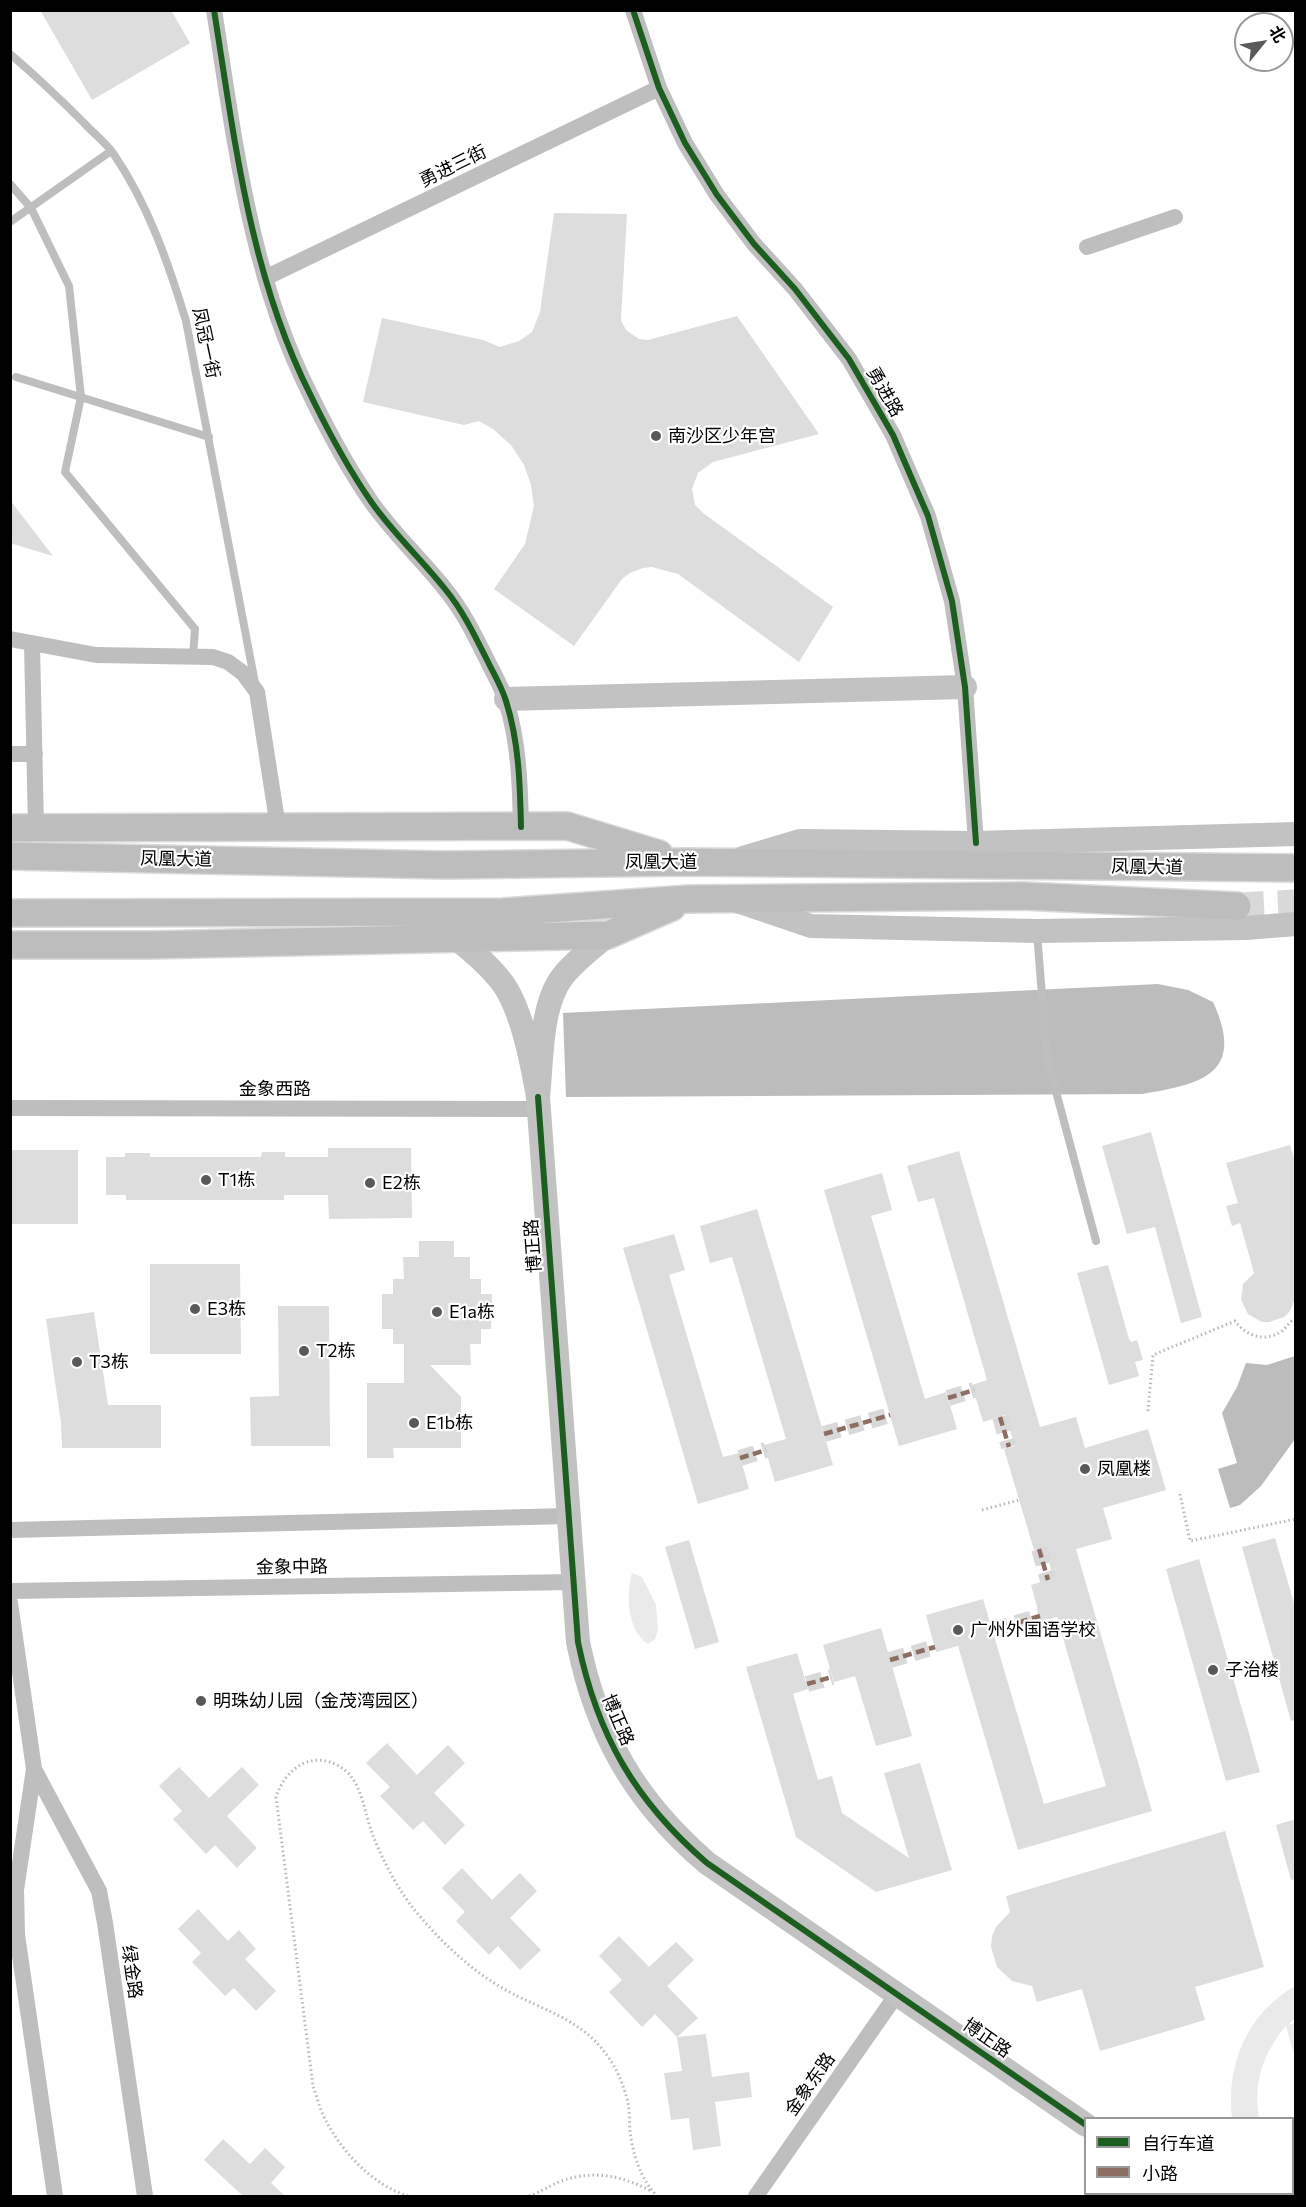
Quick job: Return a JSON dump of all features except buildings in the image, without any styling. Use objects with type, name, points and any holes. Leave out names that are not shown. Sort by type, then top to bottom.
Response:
[{"type":"main road","points":[[23,828],[567,826],[686,862]]},
{"type":"main road","name":"凤凰大道","points":[[19,856],[445,865],[730,862],[1296,868]]},
{"type":"main road","name":"凤凰大道","points":[[24,913],[503,912],[689,899],[1023,896],[1237,906]]},
{"type":"main road","points":[[10,945],[149,945],[608,935],[689,899]]},
{"type":"street","points":[[214,10],[243,193],[265,279],[293,357],[339,450],[372,503],[407,547],[446,590],[469,624],[506,699],[518,753],[521,826]]},
{"type":"street","name":"勇进路","points":[[633,10],[659,88],[685,143],[717,195],[754,244],[795,289],[849,359],[893,435],[931,527],[952,601],[965,687],[975,843]]},
{"type":"street","name":"勇进三街","points":[[265,279],[659,88]]},
{"type":"street","points":[[1087,247],[1175,217]]},
{"type":"street","points":[[10,639],[96,655],[213,657],[243,672],[256,692],[278,827]]},
{"type":"street","points":[[23,828],[35,754],[32,644]]},
{"type":"street","points":[[506,699],[965,687]]},
{"type":"street","points":[[10,754],[35,754]]},
{"type":"street","points":[[730,862],[800,841],[975,843],[1296,834]]},
{"type":"street","points":[[729,898],[811,926],[1037,931],[1246,928],[1296,924]]},
{"type":"street","points":[[538,1103],[547,1010],[562,978],[582,955],[608,935]]},
{"type":"street","points":[[457,939],[491,969],[505,987],[531,1057],[538,1103]]},
{"type":"street","name":"金象西路","points":[[10,1108],[538,1103]]},
{"type":"street","name":"博正路","points":[[538,1103],[578,1642],[592,1701],[616,1754],[647,1802],[665,1824],[707,1863],[1084,2124]]},
{"type":"street","points":[[10,1530],[568,1516]]},
{"type":"street","name":"金象中路","points":[[10,1591],[574,1582]]},
{"type":"street","name":"绿金路","points":[[10,1603],[34,1769],[16,1890],[17,1935],[55,2196]]},
{"type":"street","name":"绿金路","points":[[34,1769],[99,1891],[145,2196]]},
{"type":"street","name":"金象东路","points":[[756,2196],[897,1994]]},
{"type":"lane","name":"凤冠一街","points":[[10,54],[50,89],[111,151],[151,221],[171,272],[186,321],[256,692]]},
{"type":"lane","points":[[10,222],[111,151]]},
{"type":"lane","points":[[10,184],[31,208],[69,286],[81,397],[65,472],[195,629],[193,656]]},
{"type":"lane","points":[[16,377],[209,437]]},
{"type":"lane","points":[[1037,931],[1047,1058],[1096,1241]]},
{"type":"path","points":[[1148,1411],[1153,1355],[1234,1321],[1247,1333],[1264,1337],[1282,1331],[1296,1318]]},
{"type":"path","points":[[1180,1494],[1190,1542],[1296,1519]]},
{"type":"path","points":[[982,1510],[1019,1500]]},
{"type":"path","points":[[408,2196],[371,2176],[345,2150],[325,2120],[313,2086],[276,1797],[281,1782],[290,1771],[302,1763],[317,1760],[332,1762],[345,1769],[354,1780],[372,1834],[390,1871],[412,1906],[439,1937],[470,1965],[504,1989],[566,2018],[588,2034],[606,2054],[620,2078],[628,2105],[634,2153],[641,2174],[657,2196]]},
{"type":"path","points":[[529,2196],[562,2181],[585,2175],[609,2175],[632,2181],[653,2192]]},
{"type":"shaded area","points":[[1158,984],[1188,990],[1213,1002],[1222,1026],[1224,1045],[1221,1060],[1212,1071],[1183,1086],[1164,1090],[1142,1094],[566,1097],[563,1013]]},
{"type":"shaded area","points":[[1295,1356],[1295,1439],[1261,1486],[1240,1505],[1230,1508],[1218,1469],[1237,1463],[1222,1413],[1237,1387],[1246,1363],[1267,1365]]},
{"type":"shaded area","points":[[632,1573],[642,1577],[656,1605],[658,1630],[655,1639],[648,1644],[641,1638],[632,1621],[629,1591]]},
{"type":"shaded area","points":[[1295,1986],[1295,2018],[1288,2025],[1295,2023],[1295,2057],[1286,2026],[1271,2047],[1262,2069],[1257,2093],[1259,2117],[1232,2117],[1233,2079],[1243,2042],[1252,2026],[1278,1997]]},
{"type":"tunnel","points":[[1237,906],[1296,903]]},
{"type":"tunnel","points":[[948,1398],[974,1390]]},
{"type":"tunnel","points":[[824,1434],[890,1415]]},
{"type":"tunnel","points":[[1000,1417],[1009,1447]]},
{"type":"tunnel","points":[[740,1458],[766,1450]]},
{"type":"tunnel","points":[[1039,1549],[1048,1580]]},
{"type":"tunnel","points":[[993,1630],[1040,1616]]},
{"type":"tunnel","points":[[890,1660],[935,1647]]},
{"type":"tunnel","points":[[807,1684],[832,1677]]},
{"type":"marked path","points":[[948,1398],[974,1390]]},
{"type":"marked path","points":[[824,1434],[890,1415]]},
{"type":"marked path","points":[[1000,1417],[1009,1447]]},
{"type":"marked path","points":[[740,1458],[766,1450]]},
{"type":"marked path","points":[[1039,1549],[1048,1580]]},
{"type":"marked path","points":[[993,1630],[1040,1616]]},
{"type":"marked path","points":[[890,1660],[935,1647]]},
{"type":"marked path","points":[[807,1684],[832,1677]]},
{"type":"cycle path","points":[[214,10],[247,208],[273,304],[290,350],[325,424],[355,478],[372,503],[452,598],[469,625],[498,682],[510,716],[516,748],[521,827]]},
{"type":"cycle path","points":[[633,10],[659,88],[685,143],[717,195],[754,244],[795,289],[849,359],[893,435],[928,516],[952,601],[965,687],[976,843]]},
{"type":"cycle path","points":[[538,1097],[578,1642],[586,1676],[608,1736],[623,1764],[659,1815],[707,1863],[1084,2124]]},
{"type":"place","name":"南沙区少年宫","points":[[656,436]]},
{"type":"place","name":"T1栋","points":[[206,1180]]},
{"type":"place","name":"E2栋","points":[[370,1183]]},
{"type":"place","name":"E3栋","points":[[195,1309]]},
{"type":"place","name":"E1a栋","points":[[437,1312]]},
{"type":"place","name":"T2栋","points":[[304,1351]]},
{"type":"place","name":"T3栋","points":[[77,1362]]},
{"type":"place","name":"E1b栋","points":[[414,1423]]},
{"type":"place","name":"凤凰楼","points":[[1085,1469]]},
{"type":"place","name":"广州外国语学校","points":[[958,1630]]},
{"type":"place","name":"子治楼","points":[[1213,1670]]},
{"type":"place","name":"明珠幼儿园（金茂湾园区）","points":[[201,1701]]}]
